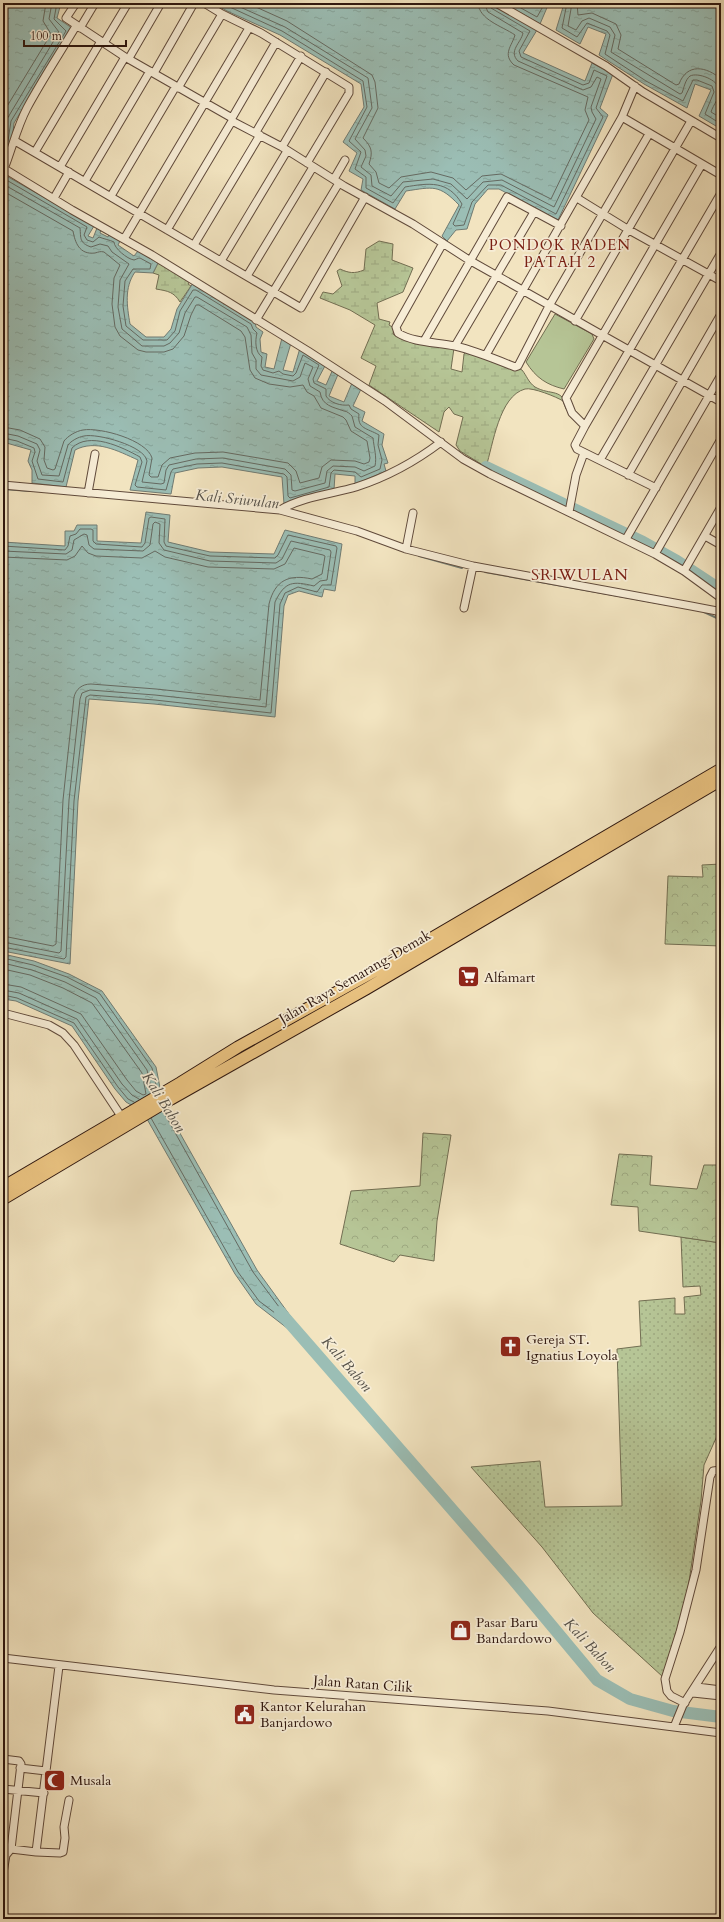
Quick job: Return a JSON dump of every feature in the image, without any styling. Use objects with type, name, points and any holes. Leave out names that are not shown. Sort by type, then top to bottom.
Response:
[{"type":"highway","name":"Jalan Raya Semarang-Demak","points":[[168,1095],[238,1047],[384,966],[721,769]]},
{"type":"highway","name":"Jalan Raya Semarang-Demak","points":[[3,1187],[129,1116],[366,989],[721,780]]},
{"type":"highway","name":"Jalan Raya Semarang-Demak","points":[[3,1199],[129,1116]]},
{"type":"street","points":[[76,3],[66,18],[127,58],[205,102],[523,292],[603,335],[721,402]]},
{"type":"street","points":[[3,485],[280,510],[357,530],[406,549],[473,566],[719,613],[721,598],[686,568],[657,551],[490,474],[463,459],[385,401],[205,287],[4,168],[15,141],[19,124],[27,108],[78,27],[95,3]]},
{"type":"street","points":[[35,152],[102,42],[128,3]]},
{"type":"street","points":[[60,166],[161,3]]},
{"type":"street","points":[[85,181],[194,3]]},
{"type":"street","points":[[204,3],[249,28],[262,33],[301,56],[349,87],[350,91],[247,276]]},
{"type":"street","points":[[496,3],[586,54],[691,121],[721,138]]},
{"type":"street","points":[[111,196],[222,14]]},
{"type":"street","points":[[124,239],[249,28]]},
{"type":"street","points":[[167,230],[276,42]]},
{"type":"street","points":[[194,245],[301,56]]},
{"type":"street","points":[[221,261],[326,72]]},
{"type":"street","points":[[486,355],[622,117],[635,86]]},
{"type":"street","points":[[622,117],[721,175]]},
{"type":"street","points":[[575,321],[691,121]]},
{"type":"street","points":[[443,243],[396,327],[400,334],[424,341],[455,346],[486,355],[515,367],[518,366],[549,306],[649,134]]},
{"type":"street","points":[[15,141],[301,308],[365,197]]},
{"type":"street","points":[[256,320],[336,181],[345,160]]},
{"type":"street","points":[[585,426],[572,413],[566,398],[702,164]]},
{"type":"street","points":[[54,198],[69,172]]},
{"type":"street","points":[[656,488],[577,449],[575,445],[721,193]]},
{"type":"street","points":[[424,341],[469,260],[507,197],[512,198],[534,212],[561,226]]},
{"type":"street","points":[[577,198],[629,230],[721,281]]},
{"type":"street","points":[[455,346],[534,212]]},
{"type":"street","points":[[600,460],[721,253]]},
{"type":"street","points":[[628,475],[684,381],[721,314]]},
{"type":"street","points":[[628,537],[721,375]]},
{"type":"street","points":[[657,551],[721,439]]},
{"type":"street","points":[[280,510],[290,504],[357,487],[380,478],[423,455],[441,442]]},
{"type":"street","points":[[569,511],[576,475],[584,452]]},
{"type":"street","points":[[88,493],[96,454]]},
{"type":"street","points":[[686,568],[721,507]]},
{"type":"street","points":[[406,549],[413,513]]},
{"type":"street","points":[[705,536],[721,545]]},
{"type":"street","points":[[464,608],[473,566]]},
{"type":"street","points":[[3,1013],[49,1025],[63,1033],[129,1116]]},
{"type":"street","points":[[684,1704],[671,1696],[667,1691],[664,1679],[680,1632],[696,1570],[710,1477],[714,1471],[721,1470]]},
{"type":"street","points":[[675,1725],[684,1704],[695,1690],[721,1646]]},
{"type":"street","name":"Jalan Ratan Cilik","points":[[3,1658],[59,1666],[274,1690],[548,1711],[675,1725],[721,1733]]},
{"type":"street","points":[[713,1660],[721,1658]]},
{"type":"street","points":[[36,1852],[59,1666]]},
{"type":"street","points":[[695,1690],[721,1690]]},
{"type":"street","points":[[695,1690],[721,1696]]},
{"type":"street","points":[[3,1759],[19,1761],[20,1768],[11,1849],[6,1855],[3,1873]]},
{"type":"street","points":[[20,1768],[46,1771]]},
{"type":"street","points":[[3,1789],[44,1792]]},
{"type":"street","points":[[3,1848],[59,1853],[64,1850],[64,1826],[69,1800]]},
{"type":"green space","points":[[379,241],[393,244],[392,260],[413,268],[403,292],[377,303],[379,319],[390,322],[389,325],[394,328],[393,334],[400,337],[454,348],[451,369],[462,372],[464,354],[468,349],[522,370],[535,387],[555,393],[563,398],[568,409],[566,409],[563,401],[539,391],[525,389],[516,393],[509,401],[498,422],[486,467],[460,451],[456,445],[463,417],[454,414],[449,407],[444,412],[439,432],[369,385],[376,366],[361,358],[375,325],[350,310],[320,298],[323,292],[333,294],[342,286],[337,271],[340,269],[352,272],[364,270],[366,249]]},
{"type":"green space","points":[[158,263],[190,281],[188,284],[191,286],[180,302],[170,292],[156,289],[159,275],[153,273]]},
{"type":"green space","points":[[555,314],[592,334],[594,339],[564,389],[542,380],[526,362]]},
{"type":"green space","points":[[721,864],[721,946],[665,944],[668,876],[703,877],[702,865]]},
{"type":"green space","points":[[423,1133],[451,1135],[437,1221],[434,1261],[400,1255],[394,1262],[340,1244],[351,1191],[420,1186]]},
{"type":"green space","points":[[619,1154],[652,1156],[650,1185],[697,1189],[704,1165],[721,1165],[721,1243],[639,1231],[638,1207],[611,1205]]},
{"type":"green space","points":[[681,1237],[721,1243],[721,1427],[704,1465],[701,1501],[687,1595],[663,1677],[593,1613],[542,1547],[471,1467],[540,1461],[545,1507],[622,1506],[617,1349],[641,1346],[639,1301],[675,1298],[675,1314],[685,1314],[684,1297],[701,1295],[700,1286],[683,1287]]},
{"type":"water","points":[[3,3],[61,3],[57,18],[72,28],[14,123],[12,141],[7,158],[3,156]]},
{"type":"water","points":[[213,3],[490,3],[537,30],[523,53],[585,81],[592,63],[613,74],[600,108],[608,115],[558,220],[499,189],[488,189],[475,204],[467,229],[456,230],[447,241],[442,236],[459,205],[446,193],[441,190],[429,188],[406,191],[395,209],[361,190],[363,179],[349,171],[357,153],[343,142],[364,107],[361,84],[280,35]]},
{"type":"water","points":[[504,3],[549,3],[540,24]]},
{"type":"water","points":[[555,3],[721,3],[721,129],[699,116],[711,90],[695,84],[687,108],[644,84],[599,55],[606,34],[588,27],[580,44],[556,30],[563,7]]},
{"type":"water","points":[[3,174],[94,226],[88,236],[93,238],[97,228],[101,230],[100,233],[108,237],[109,234],[120,241],[118,245],[134,256],[138,251],[158,263],[153,273],[135,272],[129,284],[127,304],[130,324],[146,337],[164,337],[171,329],[177,309],[193,283],[255,321],[256,327],[263,332],[260,339],[261,352],[267,354],[265,367],[274,369],[282,338],[291,343],[283,370],[293,372],[300,348],[326,364],[317,381],[326,385],[333,369],[339,372],[329,396],[344,402],[352,383],[361,389],[353,406],[365,412],[362,421],[384,434],[382,445],[388,463],[384,464],[386,471],[355,484],[355,476],[335,474],[334,490],[284,504],[282,477],[222,467],[198,468],[175,473],[171,494],[130,490],[138,460],[115,450],[99,446],[91,446],[75,450],[66,487],[32,483],[32,470],[28,461],[31,450],[3,442]]},
{"type":"water","points":[[146,512],[170,515],[168,542],[210,552],[274,554],[285,530],[342,544],[335,591],[324,589],[322,597],[299,591],[288,595],[284,606],[275,717],[154,704],[89,699],[78,801],[70,964],[3,951],[3,542],[65,546],[65,531],[74,531],[77,525],[97,525],[97,541],[141,543]]},
{"type":"water","points":[[3,954],[34,961],[69,974],[102,991],[156,1067],[163,1103],[257,1270],[294,1321],[287,1328],[256,1304],[235,1274],[143,1112],[126,1102],[115,1089],[72,1026],[16,1001],[3,999]]},
{"type":"waterway","points":[[486,467],[643,542],[677,561],[721,590]]},
{"type":"waterway","name":"Kali Sriwulan","points":[[3,489],[30,491]]},
{"type":"waterway","name":"Kali Sriwulan","points":[[419,556],[462,568]]},
{"type":"waterway","name":"Kali Sriwulan","points":[[485,572],[669,605]]},
{"type":"waterway","name":"Kali Sriwulan","points":[[704,612],[721,620]]},
{"type":"waterway","name":"Kali Babon","points":[[280,1312],[517,1584],[597,1680],[630,1699],[673,1711],[721,1717]]},
{"type":"place","name":"Alfamart","points":[[469,977]]},
{"type":"place","name":"Gereja ST. Ignatius Loyola","points":[[510,1347]]},
{"type":"place","name":"Pasar Baru Bandardowo","points":[[461,1630]]},
{"type":"place","name":"Kantor Kelurahan Banjardowo","points":[[244,1714]]},
{"type":"place","name":"Musala","points":[[55,1780]]},
{"type":"district","name":"PONDOK RADEN PATAH 2","points":[[560,254]]},
{"type":"district","name":"SRIWULAN","points":[[580,575]]}]
